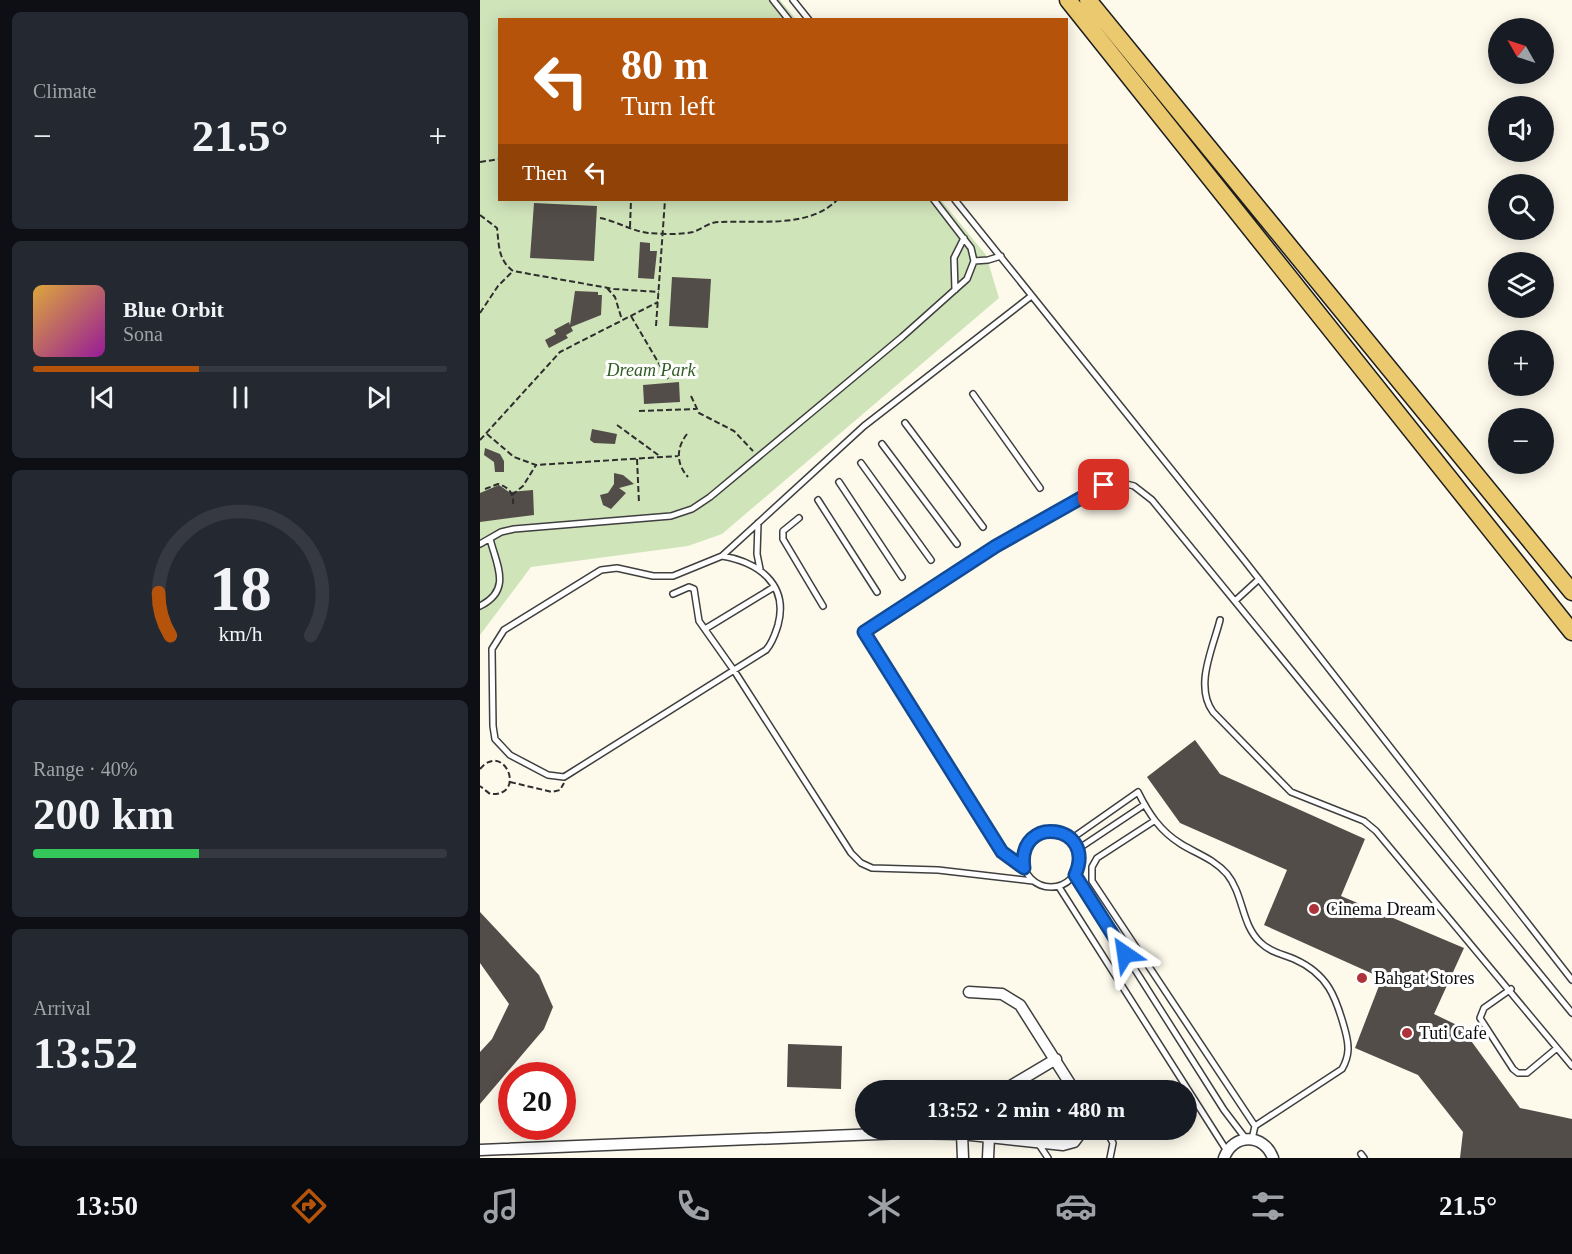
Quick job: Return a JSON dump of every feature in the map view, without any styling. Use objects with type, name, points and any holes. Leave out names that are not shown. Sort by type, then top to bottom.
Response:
[{"type":"main road","points":[[1068,0],[1572,632]]},
{"type":"main road","points":[[1088,0],[1572,592]]},
{"type":"street","points":[[969,992],[996,993],[1014,1000],[1024,1010],[1068,1080]]},
{"type":"street","points":[[1021,1080],[1056,1059]]},
{"type":"street","points":[[480,1150],[855,1135]]},
{"type":"street","points":[[1225,1155],[1232,1145],[1249,1139],[1265,1144],[1273,1158]]},
{"type":"street","points":[[962,1140],[963,1158]]},
{"type":"street","points":[[988,1158],[989,1140]]},
{"type":"street","points":[[1014,1140],[1069,1144],[1076,1140]]},
{"type":"lane","points":[[773,0],[787,18]]},
{"type":"lane","points":[[793,0],[807,18]]},
{"type":"lane","points":[[480,544],[514,529],[671,516],[701,503],[955,290],[970,274],[974,261],[971,248],[935,201]]},
{"type":"lane","points":[[956,201],[1030,297],[1259,579],[1572,980]]},
{"type":"lane","points":[[955,290],[954,258],[964,238]]},
{"type":"lane","points":[[974,261],[988,261],[1000,256]]},
{"type":"lane","points":[[722,556],[745,561],[760,569],[774,587],[781,607],[774,639],[766,650],[735,672],[564,777],[548,776],[510,755],[495,739],[492,649],[499,635],[602,570],[617,568],[653,576],[673,576],[722,556],[864,426],[1030,297]]},
{"type":"lane","points":[[973,394],[1040,489]]},
{"type":"lane","points":[[905,423],[983,527]]},
{"type":"lane","points":[[882,444],[957,544]]},
{"type":"lane","points":[[861,463],[931,560]]},
{"type":"lane","points":[[839,482],[902,577]]},
{"type":"lane","points":[[1033,881],[1024,868],[1002,852],[864,632],[996,546],[1111,483],[1134,486],[1147,494],[1572,1013]]},
{"type":"lane","points":[[818,500],[878,592]]},
{"type":"lane","points":[[799,518],[783,531],[783,539],[823,606]]},
{"type":"lane","points":[[758,523],[757,546],[760,569]]},
{"type":"lane","points":[[480,606],[495,597],[500,584],[490,539]]},
{"type":"lane","points":[[1235,601],[1259,579]]},
{"type":"lane","points":[[673,594],[689,587],[694,590],[697,613],[705,629],[851,853],[861,863],[878,869],[938,870],[1033,881],[1050,888],[1059,887],[1075,875],[1080,858],[1078,849],[1071,838],[1056,831],[1040,833],[1027,844],[1023,860],[1024,868]]},
{"type":"lane","points":[[705,629],[774,587]]},
{"type":"lane","points":[[1220,620],[1204,685],[1205,696],[1213,712],[1291,792],[1370,826],[1510,989],[1572,1066]]},
{"type":"lane","points":[[1071,838],[1137,792],[1154,821],[1173,838],[1208,858],[1224,871],[1236,888],[1246,921],[1255,937],[1269,949],[1295,959],[1314,971],[1329,987],[1340,1007],[1349,1042],[1348,1055],[1342,1070],[1255,1126],[1249,1139],[1224,1110],[1075,875]]},
{"type":"lane","points":[[1078,849],[1144,805]]},
{"type":"lane","points":[[1154,821],[1097,858],[1092,867],[1092,881],[1255,1126]]},
{"type":"lane","points":[[1059,887],[1225,1155]]},
{"type":"lane","points":[[1510,989],[1484,1008],[1480,1018],[1513,1069],[1518,1073],[1527,1073],[1557,1048]]},
{"type":"lane","points":[[1110,1158],[1113,1143],[1111,1140]]},
{"type":"lane","points":[[1038,1143],[1048,1158]]},
{"type":"path","points":[[481,162],[498,159]]},
{"type":"path","points":[[630,226],[631,201]]},
{"type":"path","points":[[656,326],[665,201]]},
{"type":"path","points":[[600,218],[640,231],[664,234],[693,232],[719,221],[768,221],[812,214],[826,209],[836,201]]},
{"type":"path","points":[[480,215],[497,228],[500,254],[513,271],[607,288],[659,292]]},
{"type":"path","points":[[480,313],[498,286],[513,271]]},
{"type":"path","points":[[607,288],[615,297],[622,320]]},
{"type":"path","points":[[480,440],[561,352],[658,302]]},
{"type":"path","points":[[631,316],[668,380]]},
{"type":"path","points":[[691,396],[696,408],[704,416],[734,431],[757,456]]},
{"type":"path","points":[[639,411],[696,408]]},
{"type":"path","points":[[617,425],[661,457]]},
{"type":"path","points":[[487,434],[514,457],[536,465],[678,456]]},
{"type":"path","points":[[687,434],[678,456],[681,468],[688,477]]},
{"type":"path","points":[[637,459],[639,503]]},
{"type":"path","points":[[512,495],[523,486],[536,465]]},
{"type":"path","points":[[485,489],[494,485],[503,485],[512,495],[513,504]]},
{"type":"path","points":[[480,769],[488,763],[498,762],[509,772],[510,782],[504,791],[495,794],[485,792],[480,786]]},
{"type":"path","points":[[510,782],[552,792],[563,786],[564,777]]},
{"type":"green space","name":"Dream Park","points":[[480,0],[780,0],[795,18],[498,18],[498,201],[942,201],[986,255],[999,298],[722,534],[688,546],[531,567],[480,635]]},
{"type":"building","points":[[534,203],[597,206],[594,261],[530,258]]},
{"type":"building","points":[[640,242],[650,243],[650,251],[657,251],[654,279],[638,278]]},
{"type":"building","points":[[672,277],[711,279],[708,328],[669,326]]},
{"type":"building","points":[[575,291],[598,292],[598,295],[602,295],[601,315],[571,327],[573,331],[566,335],[568,338],[549,348],[545,340],[556,334],[554,330],[569,322],[570,325]]},
{"type":"building","points":[[679,382],[680,402],[644,404],[643,385]]},
{"type":"building","points":[[592,429],[617,434],[615,444],[594,443],[590,440]]},
{"type":"building","points":[[485,448],[500,454],[504,461],[504,472],[495,472],[494,462],[484,455]]},
{"type":"building","points":[[614,473],[623,475],[634,484],[619,488],[626,493],[611,509],[603,505],[600,495],[608,493],[614,484]]},
{"type":"building","points":[[499,485],[509,492],[533,490],[534,515],[480,522],[480,493]]},
{"type":"building","points":[[1195,740],[1220,774],[1365,839],[1341,896],[1464,948],[1434,1014],[1461,1027],[1520,1108],[1572,1119],[1572,1158],[1460,1158],[1463,1132],[1418,1075],[1355,1048],[1382,978],[1264,925],[1287,870],[1180,823],[1147,777]]},
{"type":"building","points":[[480,912],[539,975],[553,1007],[544,1029],[516,1062],[498,1062],[498,1083],[480,1104],[480,1052],[492,1039],[509,1004],[480,963]]},
{"type":"building","points":[[788,1044],[842,1046],[841,1089],[787,1087]]},
{"type":"place","name":"Cinema Dream","points":[[1314,909]]},
{"type":"place","name":"Bahgat Stores","points":[[1362,978]]},
{"type":"place","name":"Tuti Cafe","points":[[1407,1033]]},
{"type":"route","points":[[1104,485],[996,546],[864,632],[1002,852],[1024,868],[1024,851],[1033,837],[1040,833],[1056,831],[1071,838],[1078,849],[1080,858],[1075,875],[1125,954]]}]
